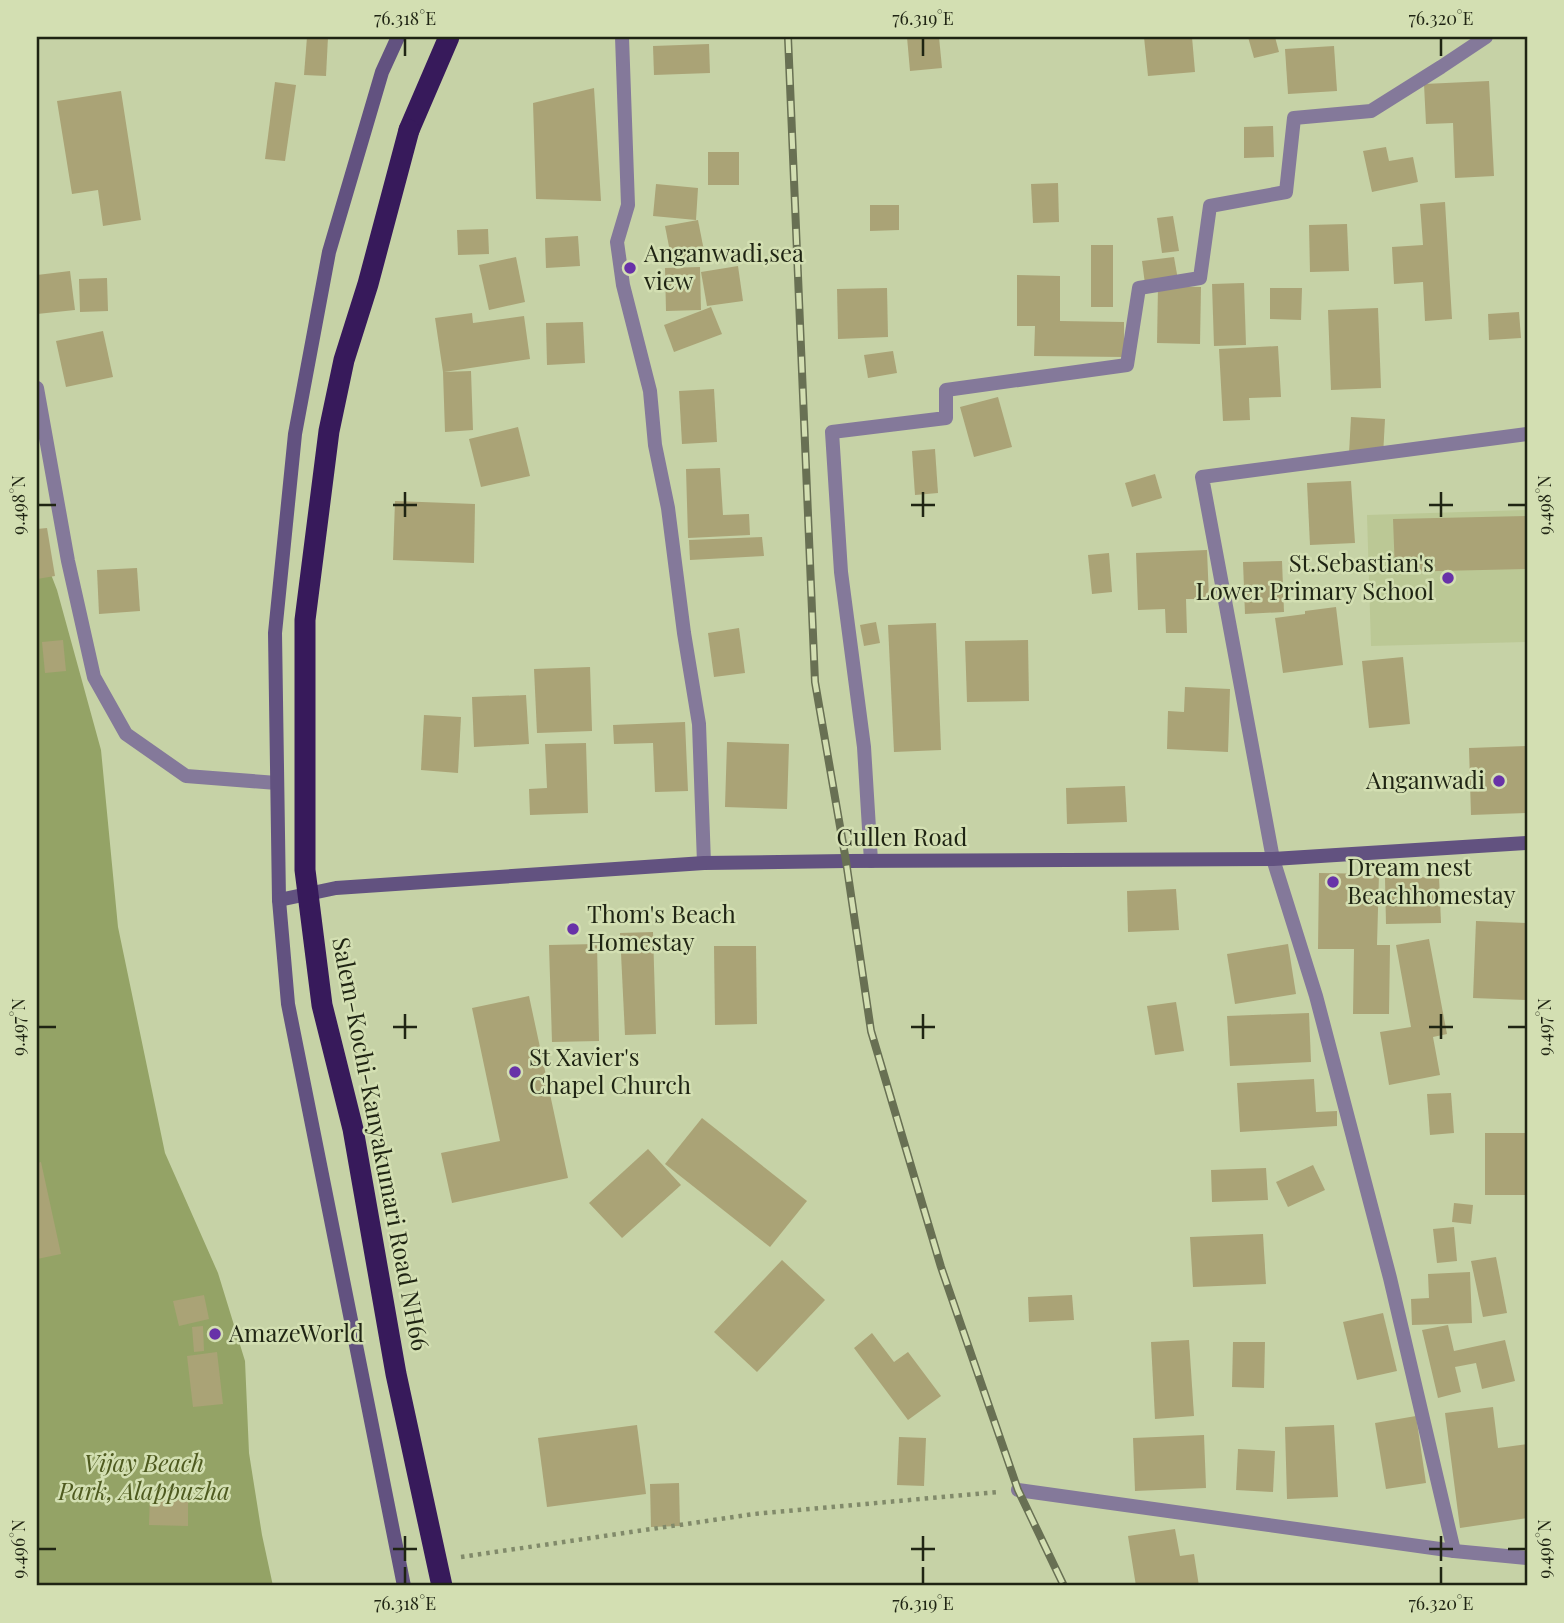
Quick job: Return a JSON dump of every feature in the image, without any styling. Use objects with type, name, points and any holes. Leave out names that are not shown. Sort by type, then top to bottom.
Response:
[{"type":"highway","name":"Salem-Kochi-Kanyakumari Road NH66","points":[[442,1586],[396,1374],[353,1129],[322,1005],[306,870],[306,620],[329,430],[344,360],[368,284],[409,131],[449,37]]},
{"type":"main road","points":[[398,37],[382,72],[329,252],[295,434],[275,633],[279,900],[288,1004],[404,1586]]},
{"type":"main road","name":"Cullen Road","points":[[279,900],[335,888],[704,863],[1273,859],[1527,843]]},
{"type":"street","points":[[622,37],[628,205],[617,242],[623,285],[650,391],[655,445],[668,508],[699,724],[704,863]]},
{"type":"street","points":[[871,861],[863,747],[841,572],[832,432],[946,418],[946,390],[1127,365],[1139,288],[1200,278],[1210,206],[1286,192],[1294,118],[1371,111],[1486,37]]},
{"type":"street","points":[[37,388],[68,561],[94,677],[126,734],[186,776],[278,783]]},
{"type":"street","points":[[1454,1551],[1376,1224],[1316,996],[1273,859],[1202,477],[1527,434]]},
{"type":"street","points":[[1018,1490],[1454,1551],[1527,1558]]},
{"type":"path","points":[[436,1560],[754,1514],[1018,1490]]},
{"type":"shaded area","name":"St.Sebastian's Lower Primary School","points":[[1527,510],[1527,642],[1371,646],[1367,515]]},
{"type":"green space","name":"Vijay Beach Park, Alappuzha","points":[[37,538],[57,590],[101,750],[118,927],[165,1153],[218,1273],[245,1361],[249,1453],[273,1586],[37,1586]]},
{"type":"building","points":[[307,37],[328,37],[326,76],[304,75]]},
{"type":"building","points":[[907,37],[939,37],[942,68],[910,71]]},
{"type":"building","points":[[1144,37],[1192,37],[1195,72],[1148,76]]},
{"type":"building","points":[[1248,37],[1275,37],[1279,52],[1254,58]]},
{"type":"building","points":[[709,44],[710,73],[654,75],[653,46]]},
{"type":"building","points":[[1334,46],[1337,91],[1288,94],[1285,49]]},
{"type":"building","points":[[1489,81],[1494,176],[1455,178],[1453,123],[1426,124],[1424,84]]},
{"type":"building","points":[[275,82],[296,85],[285,161],[265,159]]},
{"type":"building","points":[[594,88],[601,201],[536,199],[533,103]]},
{"type":"building","points":[[121,91],[141,220],[103,226],[98,190],[72,194],[57,101]]},
{"type":"building","points":[[1273,126],[1274,157],[1244,158],[1244,127]]},
{"type":"building","points":[[1386,147],[1389,161],[1413,157],[1418,182],[1372,192],[1363,151]]},
{"type":"building","points":[[708,152],[739,152],[739,185],[708,185]]},
{"type":"building","points":[[1058,183],[1059,222],[1033,223],[1031,184]]},
{"type":"building","points":[[656,184],[698,188],[696,220],[653,216]]},
{"type":"building","points":[[1445,202],[1452,319],[1425,321],[1423,282],[1394,284],[1392,247],[1423,245],[1420,204]]},
{"type":"building","points":[[870,205],[899,205],[899,230],[870,231]]},
{"type":"building","points":[[1173,216],[1179,251],[1162,253],[1157,218]]},
{"type":"building","points":[[698,220],[705,256],[672,262],[665,226]]},
{"type":"building","points":[[1347,224],[1349,271],[1310,272],[1309,225]]},
{"type":"building","points":[[488,229],[489,254],[458,255],[457,230]]},
{"type":"building","points":[[578,236],[580,266],[546,268],[545,238]]},
{"type":"building","points":[[1091,245],[1113,245],[1113,307],[1091,307]]},
{"type":"building","points":[[516,257],[525,302],[489,310],[479,265]]},
{"type":"building","points":[[1174,257],[1178,280],[1145,284],[1142,261]]},
{"type":"building","points":[[738,266],[743,301],[707,306],[701,272]]},
{"type":"building","points":[[700,267],[701,310],[666,311],[665,268]]},
{"type":"building","points":[[70,271],[75,310],[37,314],[37,275]]},
{"type":"building","points":[[1017,275],[1060,276],[1060,321],[1124,322],[1124,357],[1034,356],[1035,326],[1017,326]]},
{"type":"building","points":[[107,278],[108,311],[80,312],[79,279]]},
{"type":"building","points":[[1244,283],[1246,345],[1214,346],[1212,284]]},
{"type":"building","points":[[1158,286],[1201,287],[1200,344],[1157,343]]},
{"type":"building","points":[[887,288],[888,337],[838,339],[837,289]]},
{"type":"building","points":[[1270,288],[1302,288],[1301,320],[1270,319]]},
{"type":"building","points":[[711,307],[722,334],[674,352],[664,325]]},
{"type":"building","points":[[1378,308],[1381,388],[1331,390],[1328,310]]},
{"type":"building","points":[[1519,312],[1521,338],[1489,340],[1488,314]]},
{"type":"building","points":[[472,313],[473,323],[524,316],[530,359],[444,372],[471,371],[473,430],[445,432],[443,372],[435,318]]},
{"type":"building","points":[[583,322],[585,363],[547,365],[546,323]]},
{"type":"building","points":[[103,331],[113,377],[66,387],[56,341]]},
{"type":"building","points":[[1278,346],[1281,397],[1249,398],[1250,420],[1223,421],[1219,349]]},
{"type":"building","points":[[893,351],[897,373],[868,378],[864,355]]},
{"type":"building","points":[[714,389],[717,442],[682,444],[679,391]]},
{"type":"building","points":[[998,397],[1012,447],[974,457],[960,407]]},
{"type":"building","points":[[1351,417],[1385,419],[1383,456],[1349,454]]},
{"type":"building","points":[[518,427],[530,476],[481,487],[469,439]]},
{"type":"building","points":[[935,449],[938,493],[915,495],[912,451]]},
{"type":"building","points":[[720,468],[723,515],[749,514],[750,535],[688,538],[686,469]]},
{"type":"building","points":[[1155,474],[1162,498],[1132,507],[1125,483]]},
{"type":"building","points":[[1351,481],[1355,543],[1310,545],[1307,483]]},
{"type":"building","points":[[395,501],[475,504],[474,563],[393,560]]},
{"type":"building","points":[[1527,516],[1527,569],[1395,572],[1393,519]]},
{"type":"building","points":[[47,528],[55,576],[37,579],[37,529]]},
{"type":"building","points":[[762,537],[764,556],[690,560],[689,540]]},
{"type":"building","points":[[1207,550],[1209,599],[1186,599],[1187,633],[1166,633],[1165,609],[1138,610],[1136,553]]},
{"type":"building","points":[[1109,553],[1112,592],[1092,594],[1088,555]]},
{"type":"building","points":[[1282,561],[1284,612],[1245,614],[1243,562]]},
{"type":"building","points":[[137,568],[140,611],[99,614],[97,570]]},
{"type":"building","points":[[1336,607],[1343,665],[1283,673],[1275,618]]},
{"type":"building","points":[[876,622],[880,643],[864,646],[860,625]]},
{"type":"building","points":[[936,623],[941,750],[894,752],[888,625]]},
{"type":"building","points":[[739,628],[745,673],[714,677],[708,633]]},
{"type":"building","points":[[63,640],[66,671],[45,673],[42,642]]},
{"type":"building","points":[[1028,640],[1029,701],[967,702],[965,641]]},
{"type":"building","points":[[1403,657],[1410,724],[1369,728],[1362,661]]},
{"type":"building","points":[[590,667],[592,731],[537,733],[534,669]]},
{"type":"building","points":[[1185,687],[1230,689],[1228,752],[1167,749],[1168,711],[1184,712]]},
{"type":"building","points":[[526,695],[529,744],[474,747],[472,697]]},
{"type":"building","points":[[424,715],[461,717],[458,773],[421,770]]},
{"type":"building","points":[[685,722],[688,791],[655,792],[653,743],[614,744],[613,725]]},
{"type":"building","points":[[727,742],[789,744],[787,809],[725,807]]},
{"type":"building","points":[[586,743],[588,813],[530,815],[529,789],[547,788],[545,744]]},
{"type":"building","name":"Anganwadi","points":[[1527,746],[1527,813],[1471,815],[1469,748]]},
{"type":"building","points":[[1125,786],[1127,822],[1067,824],[1066,788]]},
{"type":"building","points":[[1319,873],[1379,874],[1377,945],[1390,945],[1389,1014],[1353,1014],[1354,949],[1318,949]]},
{"type":"building","points":[[1439,877],[1441,923],[1386,924],[1385,878]]},
{"type":"building","points":[[1176,889],[1179,930],[1128,932],[1127,891]]},
{"type":"building","points":[[1476,921],[1527,923],[1527,1000],[1473,998]]},
{"type":"building","points":[[653,932],[656,1034],[625,1035],[620,933]]},
{"type":"building","points":[[1429,939],[1447,1034],[1433,1037],[1440,1075],[1389,1085],[1380,1032],[1411,1027],[1396,945]]},
{"type":"building","points":[[597,944],[599,1041],[552,1042],[549,945]]},
{"type":"building","points":[[1288,944],[1296,994],[1235,1004],[1227,954]]},
{"type":"building","points":[[714,946],[756,946],[757,1024],[715,1025]]},
{"type":"building","name":"St Xavier's Chapel Church","points":[[529,996],[568,1178],[452,1203],[441,1153],[500,1141],[472,1008]]},
{"type":"building","points":[[1176,1002],[1184,1051],[1155,1055],[1147,1006]]},
{"type":"building","points":[[1309,1013],[1311,1062],[1230,1066],[1227,1016]]},
{"type":"building","points":[[1314,1079],[1316,1112],[1337,1111],[1337,1126],[1240,1132],[1237,1083]]},
{"type":"building","points":[[1451,1093],[1454,1133],[1430,1135],[1427,1094]]},
{"type":"building","points":[[702,1118],[807,1201],[770,1247],[665,1164]]},
{"type":"building","points":[[1485,1133],[1527,1133],[1527,1195],[1485,1195]]},
{"type":"building","points":[[648,1149],[681,1185],[622,1238],[589,1203]]},
{"type":"building","points":[[41,1162],[61,1254],[37,1259],[37,1163]]},
{"type":"building","points":[[1313,1165],[1325,1190],[1288,1207],[1276,1182]]},
{"type":"building","points":[[1266,1168],[1268,1200],[1212,1202],[1211,1170]]},
{"type":"building","points":[[1454,1203],[1473,1205],[1471,1224],[1452,1222]]},
{"type":"building","points":[[1454,1227],[1457,1261],[1437,1263],[1433,1229]]},
{"type":"building","points":[[1263,1234],[1266,1284],[1193,1287],[1190,1237]]},
{"type":"building","points":[[1496,1257],[1507,1313],[1483,1317],[1471,1261]]},
{"type":"building","points":[[782,1260],[825,1300],[757,1372],[714,1332]]},
{"type":"building","points":[[1470,1272],[1472,1323],[1412,1325],[1411,1299],[1429,1298],[1428,1274]]},
{"type":"building","points":[[204,1295],[209,1319],[179,1326],[173,1301]]},
{"type":"building","points":[[1072,1295],[1074,1320],[1029,1322],[1028,1297]]},
{"type":"building","points":[[1383,1313],[1397,1371],[1357,1380],[1343,1322]]},
{"type":"building","points":[[1448,1325],[1454,1351],[1505,1340],[1515,1381],[1482,1389],[1476,1363],[1455,1367],[1461,1392],[1438,1398],[1422,1330]]},
{"type":"building","points":[[203,1326],[204,1351],[194,1352],[192,1327]]},
{"type":"building","points":[[872,1333],[894,1362],[908,1352],[941,1396],[908,1420],[854,1348]]},
{"type":"building","points":[[1189,1340],[1194,1416],[1155,1419],[1151,1342]]},
{"type":"building","points":[[1233,1342],[1265,1342],[1264,1388],[1232,1387]]},
{"type":"building","points":[[217,1352],[223,1404],[193,1407],[187,1356]]},
{"type":"building","points":[[1493,1407],[1498,1448],[1527,1444],[1527,1518],[1460,1528],[1445,1413]]},
{"type":"building","points":[[1416,1416],[1426,1483],[1386,1489],[1375,1423]]},
{"type":"building","points":[[637,1425],[646,1494],[547,1507],[538,1438]]},
{"type":"building","points":[[1334,1425],[1338,1497],[1287,1499],[1285,1427]]},
{"type":"building","points":[[1204,1435],[1206,1488],[1135,1491],[1133,1438]]},
{"type":"building","points":[[899,1437],[926,1438],[924,1486],[897,1485]]},
{"type":"building","points":[[1238,1449],[1275,1451],[1273,1492],[1236,1490]]},
{"type":"building","points":[[679,1483],[680,1526],[651,1527],[650,1484]]},
{"type":"building","points":[[150,1496],[188,1496],[188,1526],[149,1525]]},
{"type":"building","points":[[1175,1529],[1180,1556],[1194,1554],[1199,1586],[1136,1586],[1128,1536]]},
{"type":"railway","points":[[788,37],[815,682],[846,861],[871,1031],[941,1267],[1018,1490],[1064,1586]]},
{"type":"place","name":"Anganwadi,sea view","points":[[630,268]]},
{"type":"place","name":"St.Sebastian's Lower Primary School","points":[[1448,578]]},
{"type":"place","name":"Anganwadi","points":[[1499,781]]},
{"type":"place","name":"Dream nest Beachhomestay","points":[[1333,882]]},
{"type":"place","name":"Thom's Beach Homestay","points":[[573,929]]},
{"type":"place","name":"St Xavier's Chapel Church","points":[[515,1072]]},
{"type":"place","name":"AmazeWorld","points":[[215,1334]]}]
